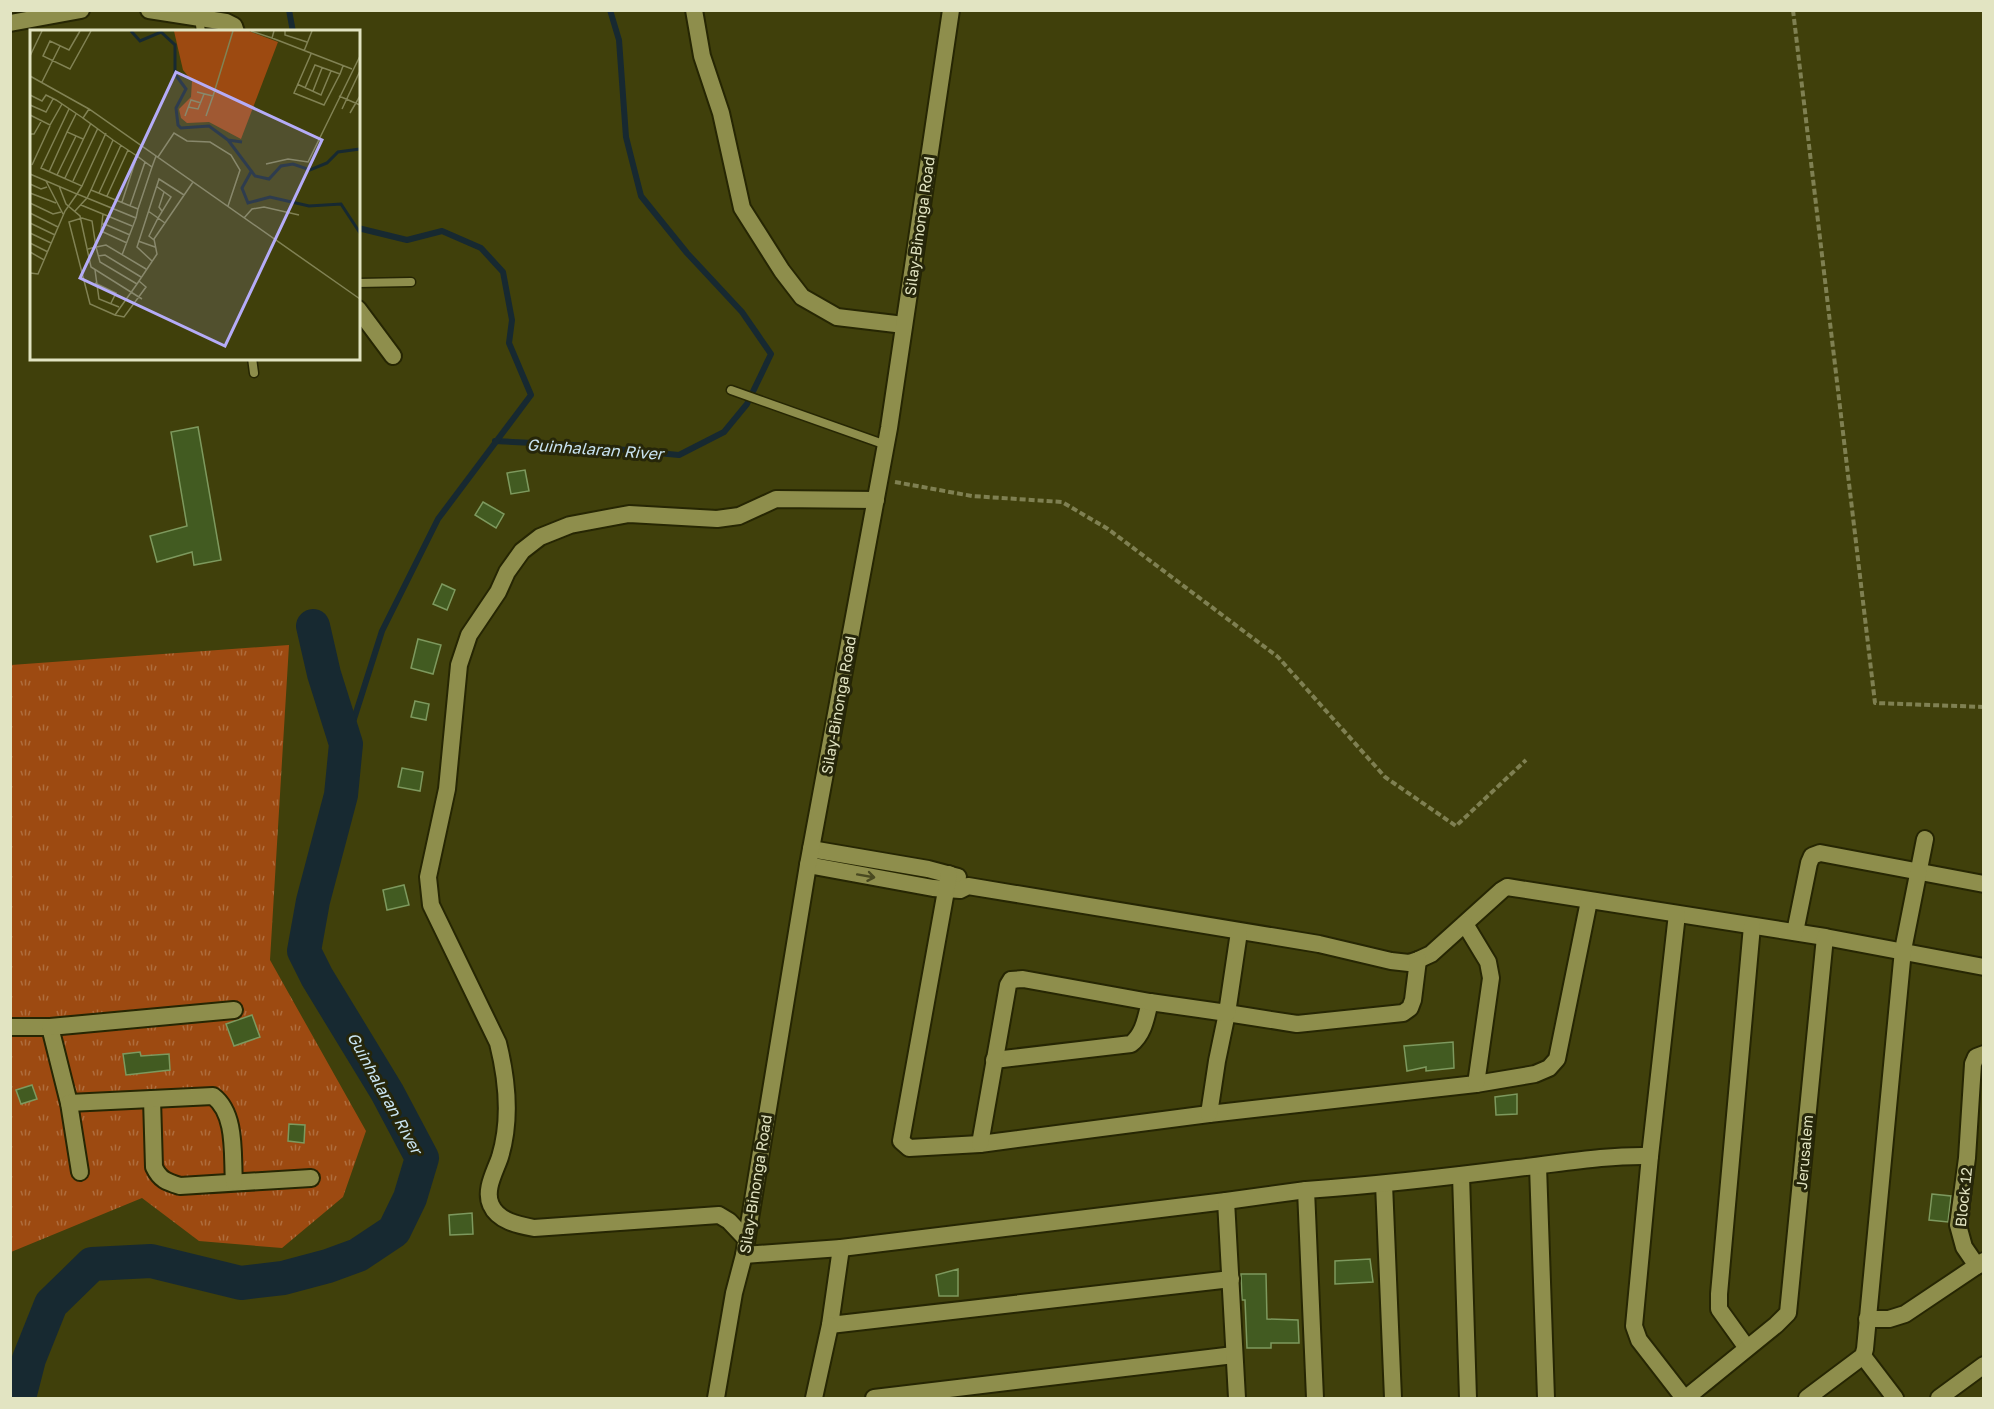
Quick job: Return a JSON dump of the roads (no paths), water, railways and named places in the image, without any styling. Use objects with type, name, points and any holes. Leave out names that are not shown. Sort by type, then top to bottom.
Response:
[{"type":"street","points":[[10,22],[81,10]]},
{"type":"street","points":[[149,10],[200,25],[226,22],[234,26],[235,30]]},
{"type":"street","points":[[694,10],[702,56],[721,113],[742,208],[782,270],[802,297],[837,317],[904,325]]},
{"type":"street","name":"Silay-Binonga Road","points":[[716,1398],[734,1293],[745,1247],[810,857],[886,445],[951,10]]},
{"type":"street","points":[[360,312],[393,356]]},
{"type":"street","points":[[876,500],[776,499],[739,516],[717,519],[629,514],[570,525],[540,537],[522,551],[469,635],[459,665],[447,789],[428,877],[431,905],[498,1043],[504,1065],[506,1130],[504,1145],[488,1192],[494,1210],[512,1223],[534,1228],[719,1215],[729,1221],[745,1247],[841,1248],[1306,1190],[1384,1184],[1618,1155],[1650,1156]]},
{"type":"street","points":[[1895,1398],[1863,1356],[1903,950],[1925,838]]},
{"type":"street","points":[[1795,932],[1809,863],[1812,856],[1820,853],[1983,884]]},
{"type":"street","points":[[810,857],[948,881],[960,890],[968,886],[1319,944],[1409,963],[1431,954],[1507,887],[1903,950],[1983,967]]},
{"type":"street","points":[[948,881],[901,1141],[909,1148],[981,1144],[1209,1113],[1476,1084],[1535,1074],[1549,1068],[1557,1059],[1589,901]]},
{"type":"street","points":[[1677,914],[1634,1326],[1639,1340],[1685,1398]]},
{"type":"street","points":[[1465,924],[1488,962],[1491,978],[1476,1084]]},
{"type":"street","points":[[1747,1348],[1719,1309],[1719,1294],[1752,926]]},
{"type":"street","points":[[1209,1113],[1239,932]]},
{"type":"street","name":"Jerusalem","points":[[1685,1398],[1788,1313],[1825,937]]},
{"type":"street","points":[[981,1144],[1008,985],[1015,978],[1150,1002],[1297,1024],[1403,1013],[1410,1008],[1413,1000],[1418,960]]},
{"type":"street","points":[[994,1060],[1131,1044],[1138,1039],[1142,1031],[1150,1002]]},
{"type":"street","points":[[10,1027],[50,1027],[234,1010]]},
{"type":"street","points":[[50,1027],[69,1103],[80,1172]]},
{"type":"street","name":"Block 12","points":[[1980,1264],[1964,1247],[1958,1225],[1975,1158],[1973,1064],[1976,1057],[1983,1054]]},
{"type":"street","points":[[69,1103],[213,1096],[220,1102],[230,1128],[234,1182]]},
{"type":"street","points":[[153,1099],[154,1167],[165,1182],[180,1186],[311,1178]]},
{"type":"street","points":[[1538,1166],[1546,1398]]},
{"type":"street","points":[[1461,1175],[1468,1398]]},
{"type":"street","points":[[1384,1184],[1393,1398]]},
{"type":"street","points":[[1306,1190],[1315,1398]]},
{"type":"street","points":[[1226,1201],[1237,1398]]},
{"type":"street","points":[[814,1398],[830,1325],[841,1248]]},
{"type":"street","points":[[1868,1319],[1889,1319],[1905,1314],[1980,1264]]},
{"type":"street","points":[[830,1325],[1231,1279]]},
{"type":"street","points":[[874,1398],[1021,1390],[1234,1356]]},
{"type":"street","points":[[1807,1398],[1863,1356]]},
{"type":"street","points":[[1939,1398],[1983,1365]]},
{"type":"lane","points":[[360,283],[411,282]]},
{"type":"lane","points":[[252,360],[254,373]]},
{"type":"lane","points":[[734,391],[886,445]]},
{"type":"waterway","points":[[289,10],[293,30]]},
{"type":"waterway","name":"Guinhalaran River","points":[[495,441],[573,445],[679,455],[724,432],[747,404],[771,354],[742,312],[687,253],[641,196],[626,137],[619,40],[610,10]]},
{"type":"waterway","name":"Guinhalaran River","points":[[346,744],[382,631],[438,519],[531,395],[509,343],[512,320],[503,272],[481,248],[442,231],[407,240],[360,228]]},
{"type":"waterway","name":"Guinhalaran River","points":[[19,1398],[29,1359],[51,1304],[92,1264],[151,1261],[241,1283],[283,1278],[358,1255],[394,1231],[410,1198],[422,1158],[387,1092],[317,977],[304,951],[313,901],[341,795],[346,744],[324,674],[313,626]]}]
